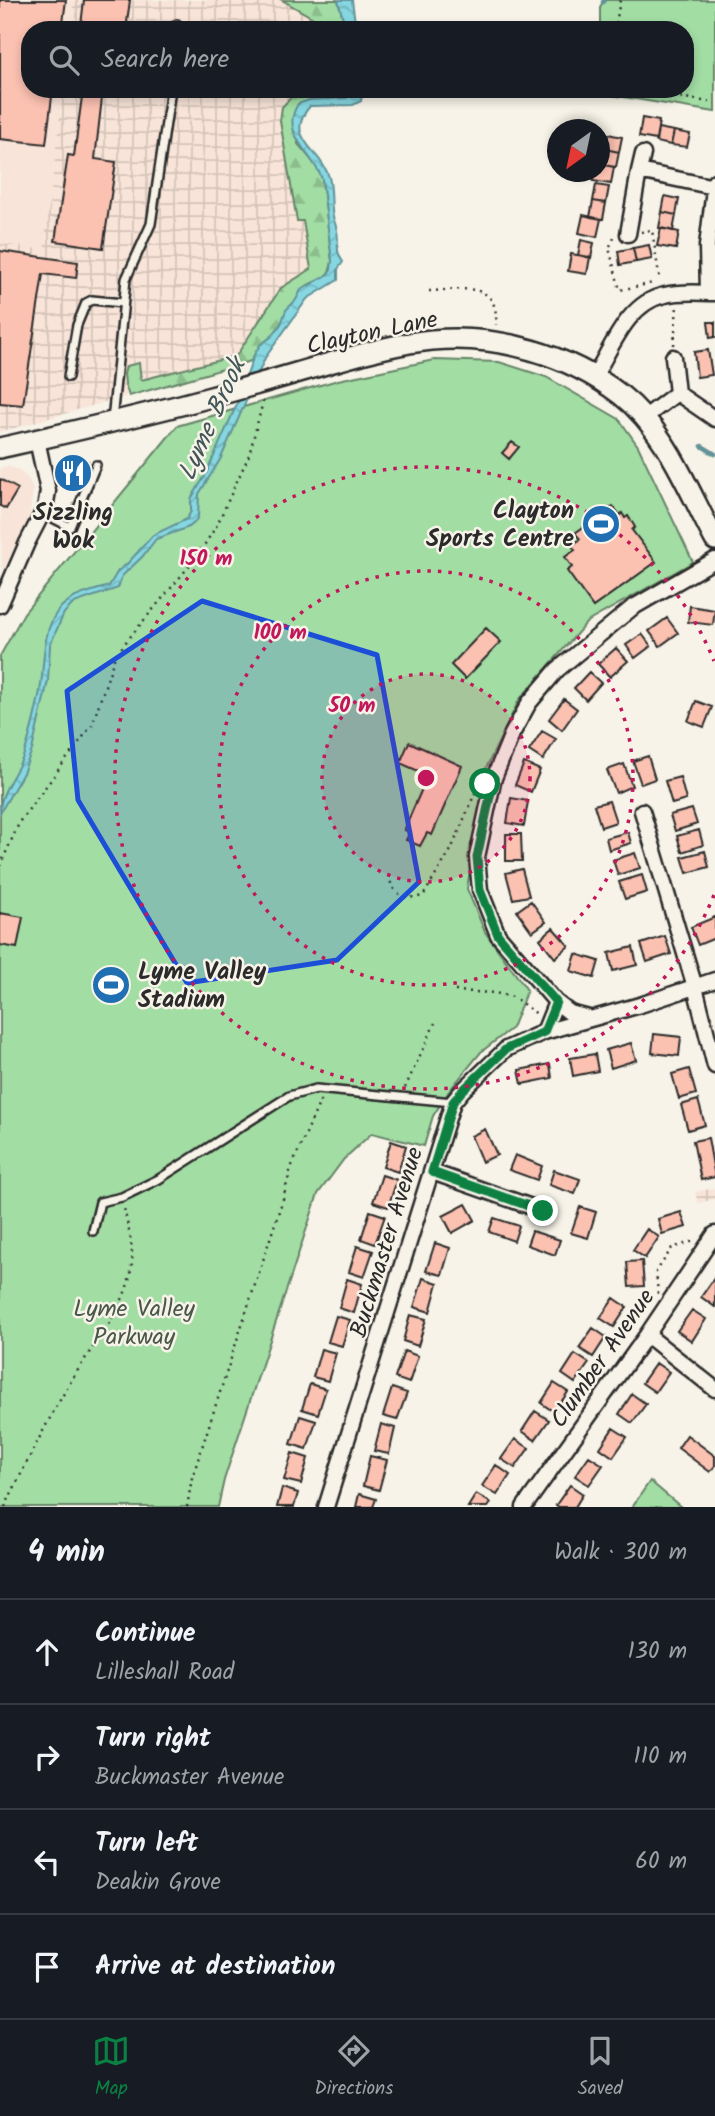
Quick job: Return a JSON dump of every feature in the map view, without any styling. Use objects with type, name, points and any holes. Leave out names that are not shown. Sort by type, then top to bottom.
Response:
[{"type":"street","points":[[628,234],[643,153]]},
{"type":"street","points":[[594,377],[632,313],[653,299],[678,293],[712,293],[707,246],[714,184],[639,172]]},
{"type":"street","name":"Clayton Lane","points":[[0,448],[236,390],[368,353],[431,340],[493,342],[527,348],[562,361],[594,377],[622,396],[666,445],[715,540]]},
{"type":"street","points":[[673,357],[677,393],[715,419]]},
{"type":"street","points":[[644,418],[677,393]]},
{"type":"street","points":[[0,605],[42,513],[48,491],[37,440]]},
{"type":"street","points":[[590,1018],[570,1013],[556,1002],[498,935],[480,890],[477,857],[494,778],[512,734],[529,703],[557,670],[632,608],[715,560]]},
{"type":"street","points":[[642,811],[695,988],[715,1066]]},
{"type":"street","name":"Buckmaster Avenue","points":[[326,1507],[453,1102],[471,1081],[506,1049],[546,1028],[590,1018],[715,980]]},
{"type":"street","points":[[546,1028],[556,1002]]},
{"type":"street","points":[[432,1172],[543,1211]]},
{"type":"street","name":"Clumber Avenue","points":[[524,1507],[647,1335],[708,1236]]},
{"type":"street","points":[[647,1335],[715,1389]]},
{"type":"lane","points":[[111,422],[126,279],[151,223],[170,98]]},
{"type":"lane","points":[[68,377],[77,324],[86,303],[92,300],[123,303]]},
{"type":"lane","points":[[42,513],[70,527],[96,465]]},
{"type":"lane","points":[[93,1231],[100,1202],[122,1197],[159,1178],[301,1091],[325,1089],[453,1102]]},
{"type":"path","points":[[616,21],[620,0]]},
{"type":"path","points":[[685,98],[715,103]]},
{"type":"path","points":[[652,230],[660,282],[620,290],[609,248],[614,238],[628,234],[652,230]]},
{"type":"path","points":[[429,291],[478,290],[489,295],[496,313],[493,342]]},
{"type":"path","points":[[673,357],[678,293]]},
{"type":"path","points":[[0,866],[20,821],[92,725],[114,659],[196,558],[217,525],[249,455],[263,382]]},
{"type":"path","points":[[389,875],[393,890],[398,895],[423,896],[450,850],[473,796],[494,778]]},
{"type":"path","points":[[455,991],[495,993],[513,997],[546,1028]]},
{"type":"path","points":[[400,1097],[435,1023]]},
{"type":"path","points":[[187,1507],[192,1478],[291,1168],[325,1089]]},
{"type":"path","points":[[5,1507],[78,1370],[124,1298],[132,1253],[122,1197]]},
{"type":"path","points":[[661,1314],[656,1272],[672,1248],[708,1236]]},
{"type":"highlighted area","points":[[202,601],[377,655],[419,882],[337,960],[187,983],[78,800],[67,691]]},
{"type":"shaded area","points":[[0,0],[74,0],[71,21],[21,21],[21,98],[62,98],[44,250],[0,244]]},
{"type":"shaded area","points":[[74,0],[282,0],[318,21],[71,21]]},
{"type":"shaded area","points":[[62,98],[290,98],[282,106],[280,121],[298,221],[303,220],[311,269],[281,288],[232,366],[0,432],[0,244],[44,249]]},
{"type":"shaded area","points":[[8,466],[19,470],[29,480],[33,490],[29,519],[2,572],[0,468]]},
{"type":"shaded area","points":[[715,1188],[715,1199],[698,1203],[695,1192]]},
{"type":"green space","points":[[282,0],[338,0],[344,21],[318,21]]},
{"type":"green space","points":[[604,0],[715,0],[715,112],[629,98],[694,98],[694,21],[600,21],[600,7]]},
{"type":"green space","points":[[290,98],[347,98],[298,104],[298,144],[319,169],[322,179],[332,261],[328,274],[302,290],[279,327],[251,361],[129,396],[124,374],[126,366],[139,363],[141,380],[236,356],[281,288],[311,269],[303,221],[297,221],[280,121],[282,107]]},
{"type":"green space","name":"Lyme Valley Parkway","points":[[434,360],[499,362],[546,377],[619,419],[638,446],[693,562],[587,622],[519,700],[486,768],[467,889],[485,932],[527,990],[512,1028],[481,1052],[449,1091],[433,1116],[424,1146],[372,1133],[344,1159],[318,1194],[224,1480],[218,1507],[0,1507],[0,656],[24,613],[177,426],[338,380]]},
{"type":"green space","points":[[650,1481],[681,1507],[632,1507]]},
{"type":"water","points":[[338,0],[352,0],[355,21],[344,21]]},
{"type":"water","points":[[362,98],[353,105],[310,106],[300,127],[306,143],[329,177],[338,250],[343,262],[338,269],[338,280],[307,299],[265,358],[221,458],[199,494],[198,517],[194,523],[156,539],[122,576],[118,588],[74,603],[64,613],[50,645],[48,681],[32,750],[23,773],[0,813],[3,797],[29,739],[40,691],[48,630],[57,612],[74,598],[109,586],[118,571],[153,535],[187,519],[191,511],[191,499],[206,474],[237,404],[254,355],[281,324],[286,310],[301,290],[331,270],[322,179],[299,143],[292,125],[298,104],[309,100]]},
{"type":"building","points":[[0,0],[66,0],[63,21],[21,21],[21,98],[52,98],[46,144],[0,139]]},
{"type":"building","points":[[84,0],[130,0],[127,21],[81,21]]},
{"type":"building","points":[[82,98],[102,98],[95,159],[116,162],[103,248],[55,241],[68,155],[74,156]]},
{"type":"building","points":[[642,118],[659,121],[656,140],[639,137]]},
{"type":"building","points":[[658,128],[674,131],[671,145],[656,142]]},
{"type":"building","points":[[674,131],[690,134],[687,147],[671,145]]},
{"type":"building","points":[[610,134],[622,137],[619,152],[610,150]]},
{"type":"building","points":[[610,150],[619,152],[616,167],[610,166]]},
{"type":"building","points":[[610,166],[614,167],[611,184],[599,182],[610,182]]},
{"type":"building","points":[[596,185],[609,187],[606,203],[593,201]]},
{"type":"building","points":[[665,196],[679,199],[676,215],[662,212]]},
{"type":"building","points":[[593,201],[606,203],[603,219],[590,217]]},
{"type":"building","points":[[662,212],[676,215],[673,231],[659,228]]},
{"type":"building","points":[[583,215],[601,219],[597,237],[579,233]]},
{"type":"building","points":[[661,228],[679,232],[676,249],[657,246]]},
{"type":"building","points":[[581,240],[594,243],[591,258],[578,255]]},
{"type":"building","points":[[649,245],[652,259],[636,262],[633,248]]},
{"type":"building","points":[[633,248],[636,262],[620,265],[618,251]]},
{"type":"building","points":[[0,251],[78,262],[76,278],[43,274],[23,405],[0,403]]},
{"type":"building","points":[[571,254],[590,257],[587,274],[568,271]]},
{"type":"building","points":[[708,322],[715,322],[715,337],[710,338]]},
{"type":"building","points":[[708,350],[712,375],[697,377],[694,352]]},
{"type":"building","points":[[512,442],[519,447],[509,459],[502,453]]},
{"type":"building","name":"Sizzling Wok","points":[[72,455],[88,461],[77,490],[61,484],[63,470]]},
{"type":"building","points":[[0,479],[18,489],[6,509],[0,506]]},
{"type":"building","points":[[613,506],[620,515],[622,513],[625,518],[628,516],[635,527],[632,530],[656,562],[593,607],[567,571],[572,567],[565,557],[575,550],[572,546],[580,539],[575,533]]},
{"type":"building","points":[[690,606],[715,610],[713,625],[688,622]]},
{"type":"building","points":[[667,618],[678,633],[660,646],[649,631]]},
{"type":"building","points":[[486,628],[501,642],[465,679],[451,665]]},
{"type":"building","points":[[642,634],[651,646],[635,658],[626,645]]},
{"type":"building","points":[[616,648],[628,661],[610,677],[598,664]]},
{"type":"building","points":[[589,672],[601,683],[586,700],[574,688]]},
{"type":"building","points":[[564,699],[577,709],[562,730],[549,719]]},
{"type":"building","points":[[696,701],[712,707],[704,727],[688,721]]},
{"type":"building","points":[[542,731],[556,739],[543,760],[529,751]]},
{"type":"building","points":[[409,742],[462,766],[432,835],[427,833],[420,846],[406,840],[410,832],[404,830],[428,775],[400,763]]},
{"type":"building","points":[[648,756],[655,779],[641,784],[633,761]]},
{"type":"building","points":[[524,763],[540,770],[531,792],[515,785]]},
{"type":"building","points":[[624,764],[632,786],[616,793],[607,770]]},
{"type":"building","points":[[680,777],[686,800],[672,804],[665,781]]},
{"type":"building","points":[[511,798],[528,801],[524,826],[507,823]]},
{"type":"building","points":[[609,801],[616,822],[601,827],[594,805]]},
{"type":"building","points":[[692,809],[697,824],[675,831],[670,815]]},
{"type":"building","points":[[699,830],[703,845],[682,852],[677,836]]},
{"type":"building","points":[[628,832],[631,843],[609,850],[606,838]]},
{"type":"building","points":[[506,834],[521,834],[522,861],[506,861]]},
{"type":"building","points":[[705,851],[709,867],[687,873],[682,857]]},
{"type":"building","points":[[635,853],[640,868],[618,875],[613,860]]},
{"type":"building","points":[[522,869],[529,896],[513,899],[506,873]]},
{"type":"building","points":[[642,875],[647,892],[625,899],[619,882]]},
{"type":"building","points":[[531,901],[546,922],[532,932],[517,911]]},
{"type":"building","points":[[0,913],[23,917],[17,948],[0,945]]},
{"type":"building","points":[[715,917],[715,938],[698,945],[691,927]]},
{"type":"building","points":[[553,928],[569,946],[555,958],[540,939]]},
{"type":"building","points":[[665,936],[671,954],[647,962],[641,944]]},
{"type":"building","points":[[633,947],[637,965],[613,971],[609,953]]},
{"type":"building","points":[[576,954],[599,961],[594,978],[571,971]]},
{"type":"building","points":[[654,1034],[681,1037],[679,1056],[652,1053]]},
{"type":"building","points":[[631,1043],[636,1060],[611,1068],[606,1050]]},
{"type":"building","points":[[595,1054],[598,1071],[573,1076],[570,1058]]},
{"type":"building","points":[[550,1064],[552,1078],[522,1084],[519,1070]]},
{"type":"building","points":[[689,1069],[696,1094],[679,1099],[672,1074]]},
{"type":"building","points":[[698,1100],[705,1125],[688,1130],[681,1105]]},
{"type":"building","points":[[485,1129],[497,1155],[482,1162],[471,1136]]},
{"type":"building","points":[[708,1138],[715,1177],[701,1180],[693,1141]]},
{"type":"building","points":[[391,1141],[406,1146],[398,1172],[383,1167]]},
{"type":"building","points":[[515,1155],[542,1166],[537,1180],[509,1170]]},
{"type":"building","points":[[554,1170],[580,1179],[575,1194],[549,1185]]},
{"type":"building","points":[[382,1175],[397,1180],[388,1207],[373,1202]]},
{"type":"building","points":[[466,1204],[475,1220],[452,1233],[443,1216]]},
{"type":"building","points":[[580,1207],[596,1212],[588,1238],[571,1233]]},
{"type":"building","points":[[370,1211],[385,1216],[375,1244],[361,1239]]},
{"type":"building","points":[[681,1212],[686,1227],[662,1234],[658,1219]]},
{"type":"building","points":[[494,1218],[519,1226],[514,1241],[489,1232]]},
{"type":"building","points":[[647,1229],[659,1237],[645,1258],[633,1250]]},
{"type":"building","points":[[532,1231],[560,1240],[555,1255],[527,1245]]},
{"type":"building","points":[[435,1243],[450,1248],[442,1275],[426,1271]]},
{"type":"building","points":[[357,1246],[373,1251],[364,1277],[349,1272]]},
{"type":"building","points":[[642,1261],[644,1286],[629,1287],[627,1262]]},
{"type":"building","points":[[715,1277],[715,1307],[701,1297]]},
{"type":"building","points":[[423,1278],[438,1283],[430,1312],[414,1307]]},
{"type":"building","points":[[347,1279],[362,1284],[354,1313],[339,1308]]},
{"type":"building","points":[[614,1298],[627,1307],[614,1327],[600,1318]]},
{"type":"building","points":[[692,1310],[706,1319],[692,1341],[677,1331]]},
{"type":"building","points":[[410,1315],[426,1319],[418,1346],[403,1341]]},
{"type":"building","points":[[336,1316],[350,1320],[342,1346],[328,1342]]},
{"type":"building","points":[[593,1328],[606,1337],[593,1357],[579,1348]]},
{"type":"building","points":[[321,1349],[336,1353],[328,1381],[313,1377]]},
{"type":"building","points":[[404,1351],[418,1356],[409,1383],[395,1378]]},
{"type":"building","points":[[575,1354],[589,1363],[575,1383],[562,1374]]},
{"type":"building","points":[[656,1363],[669,1372],[655,1392],[642,1383]]},
{"type":"building","points":[[554,1383],[568,1392],[554,1412],[541,1403]]},
{"type":"building","points":[[310,1384],[326,1389],[318,1414],[302,1409]]},
{"type":"building","points":[[392,1388],[407,1393],[397,1420],[383,1416]]},
{"type":"building","points":[[632,1394],[646,1404],[632,1423],[619,1414]]},
{"type":"building","points":[[535,1411],[549,1420],[535,1440],[522,1431]]},
{"type":"building","points":[[300,1416],[316,1421],[307,1449],[291,1444]]},
{"type":"building","points":[[381,1424],[395,1428],[389,1454],[374,1451]]},
{"type":"building","points":[[613,1428],[627,1437],[613,1457],[600,1448]]},
{"type":"building","points":[[687,1435],[715,1456],[715,1466],[710,1472],[678,1448]]},
{"type":"building","points":[[515,1439],[529,1448],[515,1468],[501,1459]]},
{"type":"building","points":[[292,1453],[308,1458],[301,1484],[284,1480]]},
{"type":"building","points":[[370,1456],[387,1460],[379,1490],[363,1486]]},
{"type":"building","points":[[589,1456],[603,1465],[589,1485],[575,1476]]},
{"type":"building","points":[[496,1465],[510,1475],[497,1495],[482,1486]]},
{"type":"building","points":[[570,1485],[583,1494],[575,1507],[559,1507],[556,1505]]},
{"type":"building","points":[[282,1488],[298,1493],[294,1507],[277,1507]]},
{"type":"building","points":[[359,1494],[376,1499],[373,1507],[356,1507]]},
{"type":"building","points":[[476,1494],[491,1503],[488,1507],[468,1507]]},
{"type":"waterway","points":[[702,446],[715,454]]},
{"type":"place","name":"Sizzling Wok","points":[[73,473]]},
{"type":"place","name":"Clayton Sports Centre","points":[[601,524]]},
{"type":"place","name":"Lyme Valley Stadium","points":[[111,985]]},
{"type":"route","points":[[485,784],[494,778],[477,857],[480,890],[498,935],[556,1002],[544,1032],[506,1049],[481,1071],[453,1102],[432,1172],[543,1211]]},
{"type":"water label","name":"Lyme Brook","points":[[211,419]]}]
